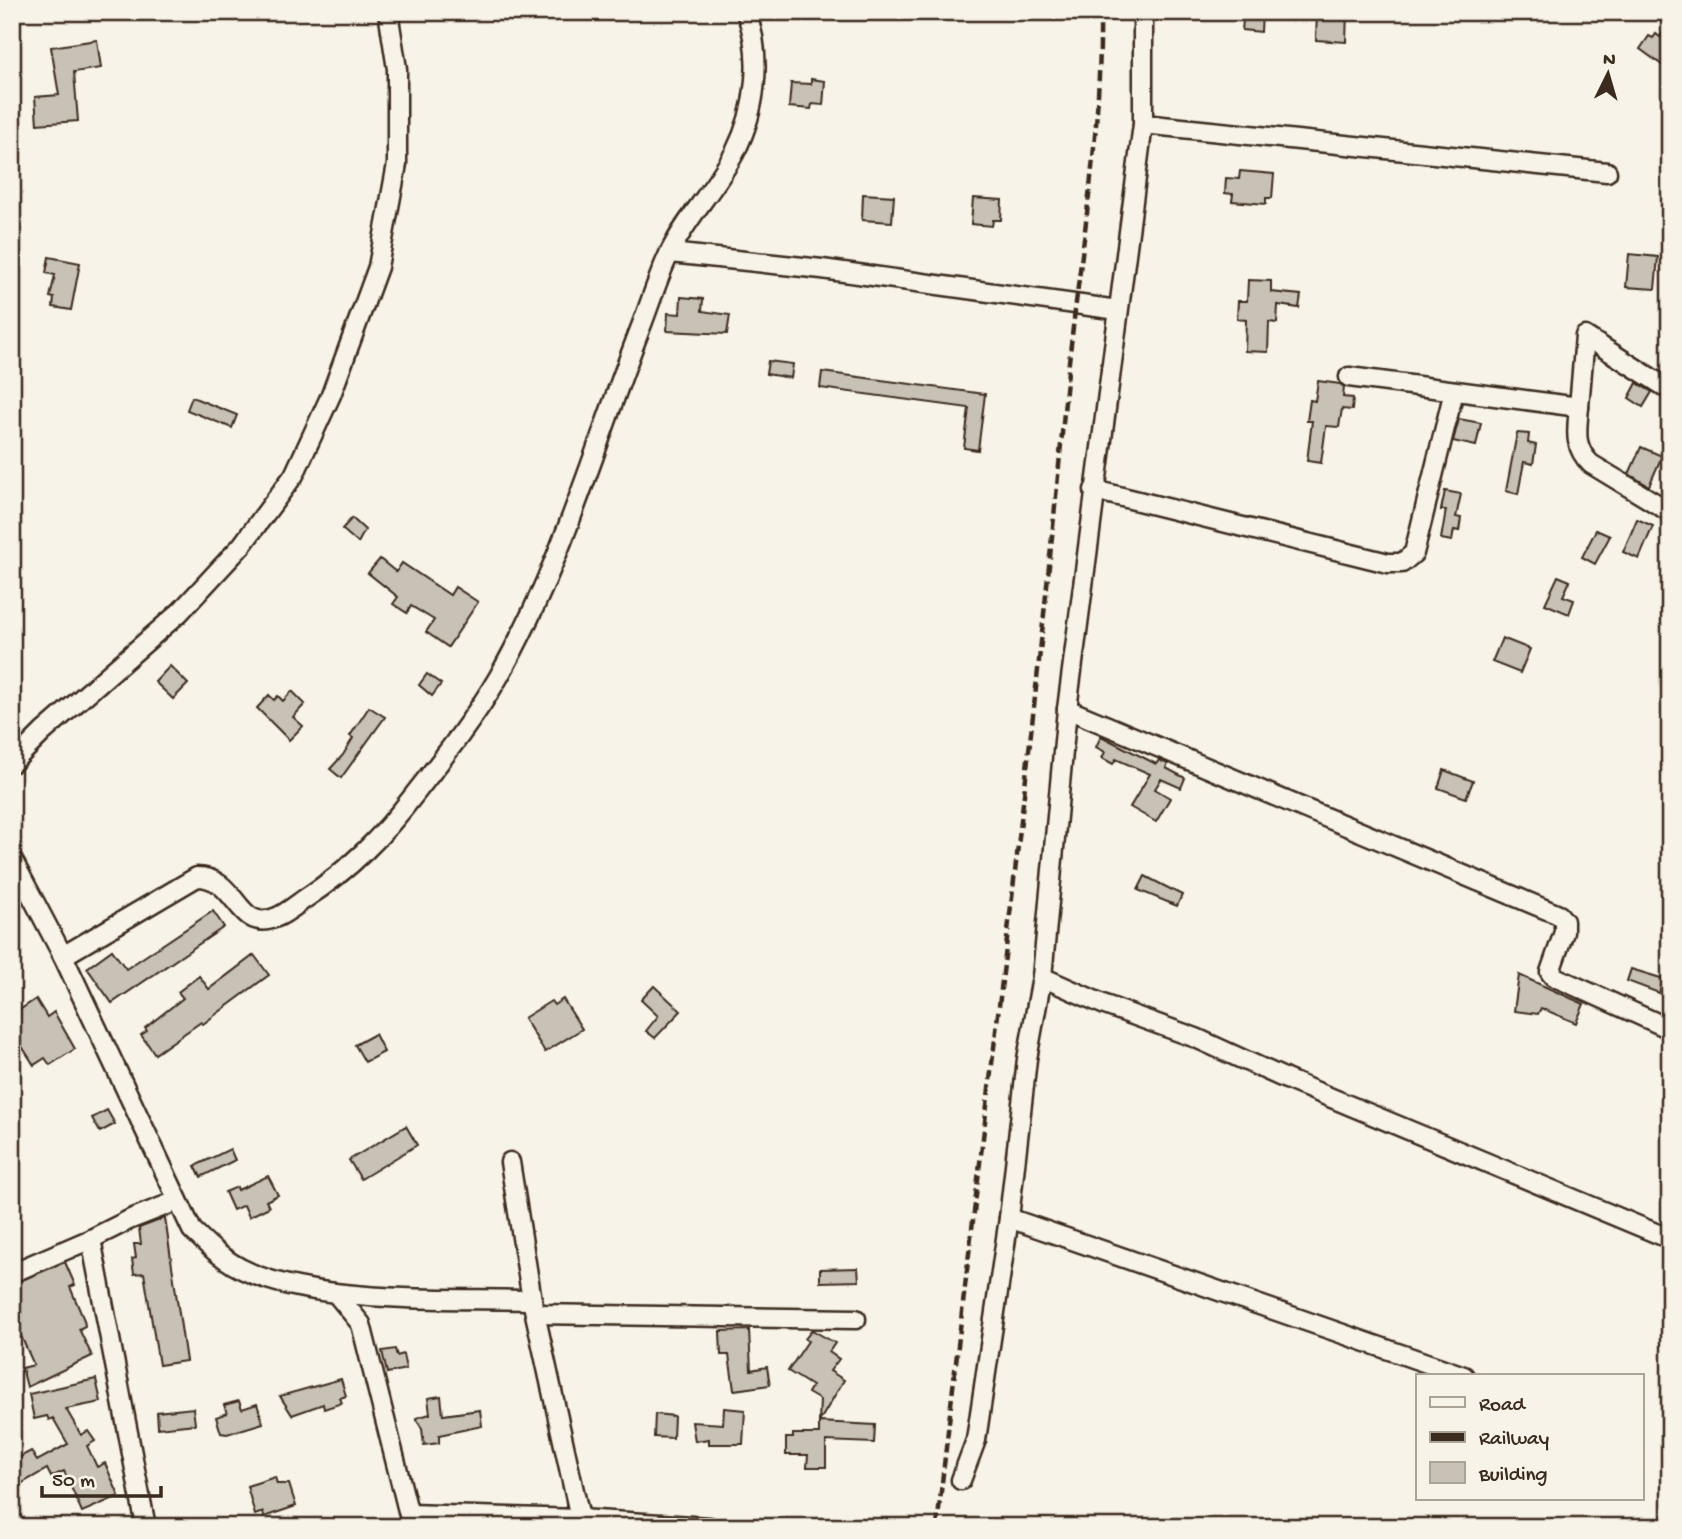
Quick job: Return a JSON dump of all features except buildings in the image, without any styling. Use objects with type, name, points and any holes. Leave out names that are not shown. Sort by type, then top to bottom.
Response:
[{"type":"street","points":[[12,763],[43,732],[180,611],[242,545],[294,475],[331,395],[378,267],[397,164],[397,69],[388,12]]},
{"type":"street","points":[[63,956],[197,877],[206,877],[225,886],[245,914],[253,918],[277,917],[342,874],[382,838],[450,749],[498,678],[564,532],[670,253],[735,152],[749,116],[755,85],[755,41],[746,12]]},
{"type":"street","points":[[961,1480],[976,1440],[1009,1218],[1027,1059],[1042,977],[1067,709],[1143,124],[1143,12]]},
{"type":"street","points":[[1143,124],[1607,172]]},
{"type":"street","points":[[670,253],[822,269],[1118,310]]},
{"type":"street","points":[[1670,390],[1585,336],[1577,442],[1580,454],[1591,464],[1670,512]]},
{"type":"street","points":[[1349,377],[1579,407]]},
{"type":"street","points":[[1094,490],[1388,563],[1402,563],[1414,553],[1454,391]]},
{"type":"street","points":[[1067,709],[1559,915],[1564,921],[1564,932],[1550,972],[1553,976],[1670,1029]]},
{"type":"street","points":[[12,859],[63,956],[177,1202],[192,1230],[225,1260],[265,1278],[338,1296],[534,1307],[856,1319]]},
{"type":"street","points":[[1042,977],[1105,1005],[1196,1038],[1286,1079],[1670,1239]]},
{"type":"street","points":[[510,1162],[534,1307],[581,1523]]},
{"type":"street","points":[[12,1273],[131,1219],[177,1202]]},
{"type":"street","points":[[1009,1218],[1458,1374]]},
{"type":"street","points":[[91,1239],[146,1527]]},
{"type":"street","points":[[338,1296],[361,1324],[410,1520],[709,1527]]},
{"type":"railway","points":[[937,1527],[1037,683],[1070,353],[1093,158],[1100,61],[1100,12]]}]
